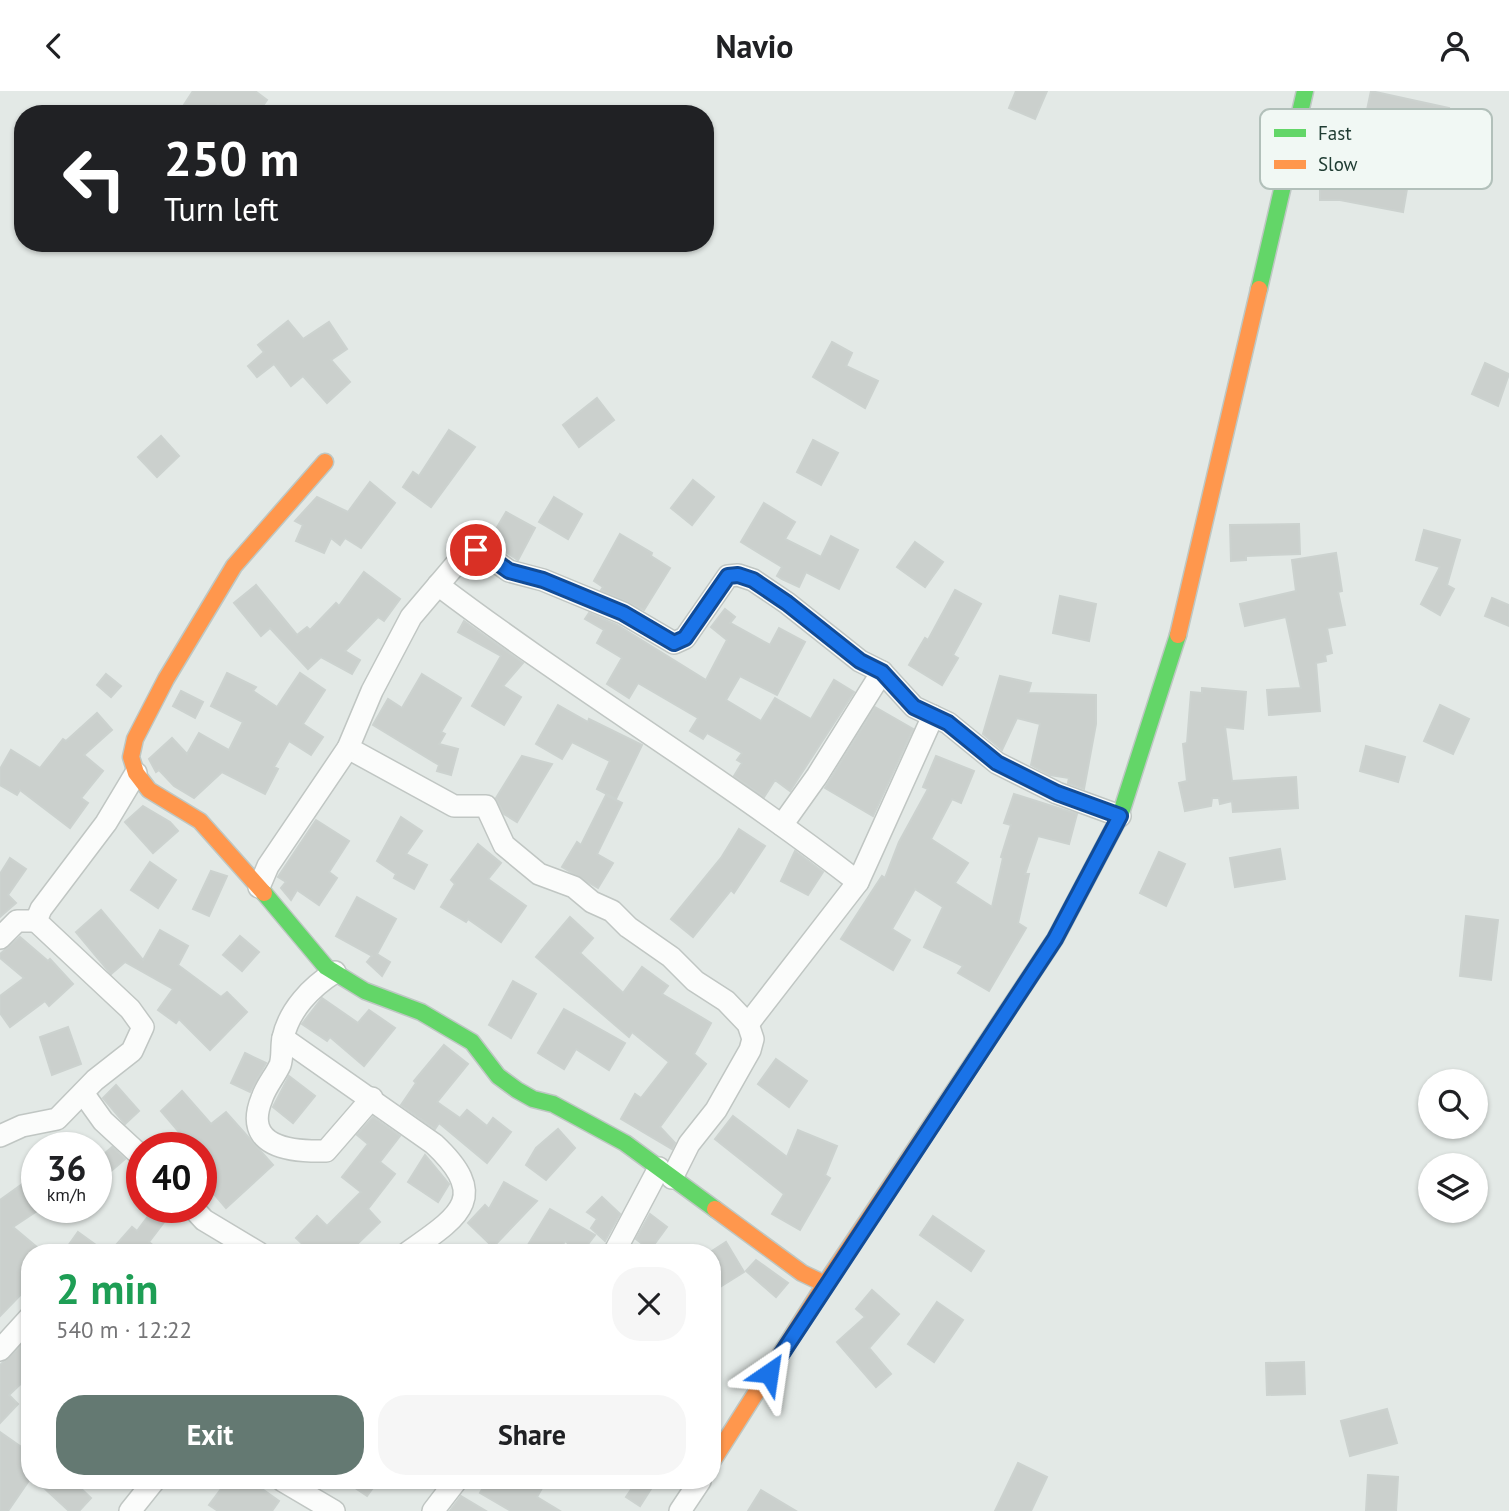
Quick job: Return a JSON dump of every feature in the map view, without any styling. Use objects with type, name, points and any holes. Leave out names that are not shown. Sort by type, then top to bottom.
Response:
[{"type":"street","points":[[1301,109],[1305,91]]},
{"type":"street","points":[[721,1448],[825,1284],[1055,939],[1120,816],[1175,650],[1282,189]]},
{"type":"street","points":[[325,462],[234,566],[166,679],[135,739],[131,757],[136,773],[149,790],[200,821],[326,967],[365,991],[421,1012],[472,1042],[498,1076],[517,1090],[533,1099],[553,1104],[625,1143],[802,1273],[825,1284]]},
{"type":"street","points":[[259,887],[268,866],[348,748],[394,646],[411,617],[472,551],[481,551],[509,571],[543,580],[623,613],[674,643],[685,638],[728,576],[738,575],[753,580],[787,603],[860,661],[882,672],[914,707],[948,723],[997,763],[1057,793],[1120,816]]},
{"type":"street","points":[[438,585],[499,631],[782,825],[858,882]]},
{"type":"street","points":[[782,825],[817,776],[882,672]]},
{"type":"street","points":[[748,1024],[858,882],[933,716]]},
{"type":"street","points":[[348,748],[454,806],[486,806],[504,845],[539,874],[574,887],[592,902],[612,911],[628,927],[671,957],[695,981],[726,1001],[748,1024],[753,1039],[750,1050],[716,1110],[666,1173],[620,1244]]},
{"type":"street","points":[[36,921],[41,909],[106,823],[136,773]]},
{"type":"street","points":[[0,938],[17,921],[36,921],[130,1009],[143,1027],[132,1051],[57,1119],[22,1126],[0,1136]]},
{"type":"street","points":[[335,972],[304,997],[283,1038],[281,1062],[262,1098],[256,1119],[264,1139],[299,1152],[326,1151],[372,1098]]},
{"type":"street","points":[[283,1038],[372,1098],[434,1144],[452,1161],[465,1182],[465,1202],[454,1215],[418,1244]]},
{"type":"street","points":[[83,1093],[103,1121],[126,1142]]},
{"type":"street","points":[[209,1223],[244,1244]]},
{"type":"street","points":[[0,1350],[21,1327]]},
{"type":"street","points":[[130,1511],[148,1489]]},
{"type":"street","points":[[297,1489],[334,1511]]},
{"type":"street","points":[[433,1511],[450,1489]]},
{"type":"street","points":[[680,1511],[695,1489]]},
{"type":"building","points":[[193,91],[255,91],[267,100],[263,105],[184,105]]},
{"type":"building","points":[[1016,91],[1047,91],[1035,119],[1009,108]]},
{"type":"building","points":[[1371,91],[1449,108],[1449,109],[1367,109]]},
{"type":"building","points":[[1320,189],[1407,189],[1403,212],[1340,200],[1320,200]]},
{"type":"building","points":[[288,321],[303,339],[329,322],[347,349],[331,360],[350,382],[327,403],[303,376],[291,386],[274,364],[257,377],[248,366],[264,352],[258,345]]},
{"type":"building","points":[[832,342],[852,353],[846,366],[878,381],[865,408],[813,377]]},
{"type":"building","points":[[1485,363],[1509,374],[1498,406],[1472,394]]},
{"type":"building","points":[[597,398],[614,420],[579,447],[563,425]]},
{"type":"building","points":[[449,430],[475,447],[431,507],[403,487],[413,472],[419,476]]},
{"type":"building","points":[[161,436],[179,456],[157,477],[138,457]]},
{"type":"building","points":[[813,440],[838,453],[821,485],[797,472]]},
{"type":"building","points":[[693,480],[714,497],[692,525],[671,508]]},
{"type":"building","points":[[370,482],[395,503],[361,548],[345,538],[340,545],[331,538],[324,553],[296,541],[303,525],[295,521],[317,497],[348,512]]},
{"type":"building","points":[[554,497],[582,514],[568,539],[539,522]]},
{"type":"building","points":[[764,503],[795,522],[785,539],[821,557],[831,536],[858,550],[839,589],[806,572],[799,587],[782,579],[777,576],[782,567],[741,542]]},
{"type":"building","points":[[506,512],[535,528],[518,560],[489,541]]},
{"type":"building","points":[[1299,524],[1300,554],[1246,556],[1246,560],[1231,561],[1230,525]]},
{"type":"building","points":[[1424,530],[1460,540],[1447,585],[1454,589],[1440,615],[1421,604],[1440,567],[1416,560]]},
{"type":"building","points":[[620,534],[652,553],[651,556],[670,568],[644,610],[601,590],[603,587],[594,581]]},
{"type":"building","points":[[915,542],[943,562],[925,587],[897,567]]},
{"type":"building","points":[[1336,553],[1342,591],[1338,592],[1345,625],[1327,628],[1332,653],[1325,655],[1326,661],[1316,663],[1320,711],[1269,715],[1267,690],[1301,688],[1286,617],[1245,626],[1240,604],[1296,591],[1292,560]]},
{"type":"building","points":[[364,572],[400,599],[384,621],[378,617],[345,651],[360,660],[352,674],[321,657],[308,669],[270,628],[261,636],[234,603],[256,585],[297,635],[307,627],[310,630],[336,603],[339,606]]},
{"type":"building","points":[[955,590],[981,604],[953,655],[958,658],[942,685],[909,665],[925,638],[928,640]]},
{"type":"building","points":[[1060,596],[1096,604],[1089,641],[1053,633]]},
{"type":"building","points":[[1492,598],[1509,605],[1509,626],[1485,616]]},
{"type":"building","points":[[725,609],[735,617],[730,623],[770,645],[779,628],[805,642],[777,695],[740,676],[726,700],[761,721],[775,698],[811,719],[834,680],[854,692],[790,791],[775,780],[764,797],[734,776],[742,763],[737,760],[742,753],[707,733],[703,739],[690,731],[698,718],[638,683],[629,698],[607,684],[622,658],[597,643],[604,630],[585,619],[589,613],[617,625],[706,680],[727,640],[711,627]]},
{"type":"building","points":[[464,621],[523,663],[503,686],[521,697],[504,725],[472,706],[501,656],[458,632]]},
{"type":"building","points":[[227,673],[256,687],[253,691],[277,707],[300,673],[325,690],[303,724],[323,737],[311,755],[289,741],[274,767],[278,769],[265,794],[222,772],[194,798],[174,786],[159,770],[156,772],[149,759],[172,738],[187,754],[199,733],[229,750],[243,722],[211,706]]},
{"type":"building","points":[[106,674],[121,686],[111,697],[97,685]]},
{"type":"building","points":[[422,674],[461,698],[441,732],[445,734],[439,744],[458,749],[451,775],[437,771],[439,765],[373,725],[388,699],[402,708]]},
{"type":"building","points":[[1000,676],[1031,683],[1028,693],[1096,695],[1096,724],[1084,789],[1068,783],[1069,778],[1050,775],[1031,765],[1040,724],[1017,718],[1002,750],[983,734]]},
{"type":"building","points":[[1202,688],[1246,692],[1243,729],[1225,727],[1232,781],[1296,777],[1298,808],[1233,812],[1232,801],[1220,804],[1219,798],[1212,798],[1211,806],[1185,811],[1179,783],[1187,781],[1183,744],[1187,743],[1191,692],[1202,693]]},
{"type":"building","points":[[181,691],[203,702],[195,718],[173,706]]},
{"type":"building","points":[[558,705],[588,722],[589,719],[642,745],[616,799],[597,789],[610,761],[572,742],[562,759],[536,744]]},
{"type":"building","points":[[1440,705],[1469,719],[1453,754],[1424,741]]},
{"type":"building","points":[[875,707],[913,729],[873,816],[825,788]]},
{"type":"building","points":[[97,713],[112,730],[84,755],[103,771],[81,798],[88,803],[70,828],[20,790],[17,795],[0,785],[0,769],[11,750],[40,768],[63,739],[66,741]]},
{"type":"building","points":[[1366,746],[1405,757],[1398,782],[1360,771]]},
{"type":"building","points":[[522,756],[552,764],[517,822],[504,814],[496,798]]},
{"type":"building","points":[[936,756],[974,771],[961,803],[952,799],[931,839],[968,863],[955,883],[992,907],[1003,858],[1001,857],[1011,825],[1004,823],[1014,794],[1077,814],[1069,844],[1038,836],[1025,874],[1029,874],[1018,923],[1026,928],[989,991],[958,973],[963,966],[924,947],[943,907],[915,889],[892,929],[910,940],[893,970],[841,939],[882,876],[885,878],[899,842],[928,789],[923,787]]},
{"type":"building","points":[[606,795],[622,803],[597,854],[613,863],[598,888],[562,867],[577,842],[581,845]]},
{"type":"building","points":[[143,806],[170,822],[178,831],[153,853],[125,822]]},
{"type":"building","points":[[401,817],[422,831],[406,854],[427,865],[414,889],[394,878],[396,874],[377,861]]},
{"type":"building","points":[[316,820],[349,841],[329,872],[337,878],[319,905],[297,890],[291,900],[281,888],[286,882],[278,877]]},
{"type":"building","points":[[739,829],[765,846],[734,893],[731,890],[693,937],[671,919],[721,858]]},
{"type":"building","points":[[478,844],[501,863],[488,879],[526,906],[501,942],[468,919],[466,922],[441,907],[455,884],[451,880]]},
{"type":"building","points":[[1280,849],[1285,879],[1235,887],[1230,858]]},
{"type":"building","points":[[795,851],[823,872],[808,895],[781,881]]},
{"type":"building","points":[[1159,852],[1185,864],[1166,906],[1140,893]]},
{"type":"building","points":[[10,858],[26,869],[8,895],[16,903],[0,917],[0,874]]},
{"type":"building","points":[[150,862],[176,880],[158,908],[131,890]]},
{"type":"building","points":[[211,871],[227,876],[209,916],[193,909]]},
{"type":"building","points":[[357,897],[396,919],[377,954],[390,962],[382,976],[367,962],[372,956],[336,936]]},
{"type":"building","points":[[101,910],[143,960],[160,930],[188,946],[178,965],[221,997],[227,992],[247,1012],[210,1050],[179,1019],[176,1023],[158,1010],[173,989],[125,962],[111,974],[76,932]]},
{"type":"building","points":[[1466,916],[1498,920],[1491,980],[1460,976]]},
{"type":"building","points":[[570,917],[593,938],[580,953],[623,993],[642,967],[668,986],[662,994],[711,1023],[694,1054],[706,1064],[660,1127],[675,1143],[672,1149],[621,1119],[635,1094],[641,1098],[669,1062],[632,1032],[629,1037],[536,957]]},
{"type":"building","points":[[240,936],[259,952],[242,971],[223,955]]},
{"type":"building","points":[[20,937],[48,961],[50,959],[73,984],[49,1006],[45,1001],[10,1027],[0,1013],[0,996],[24,978],[0,958],[0,954]]},
{"type":"building","points":[[513,981],[536,994],[511,1038],[489,1025]]},
{"type":"building","points":[[322,998],[358,1023],[369,1010],[395,1028],[364,1066],[330,1037],[327,1041],[302,1024]]},
{"type":"building","points":[[564,1009],[625,1043],[609,1070],[576,1049],[564,1069],[538,1053]]},
{"type":"building","points":[[68,1027],[81,1064],[52,1075],[40,1037]]},
{"type":"building","points":[[444,1045],[468,1064],[437,1102],[460,1118],[467,1110],[487,1126],[493,1118],[511,1132],[487,1163],[439,1123],[435,1129],[401,1105],[416,1083],[414,1081]]},
{"type":"building","points":[[245,1053],[266,1063],[250,1092],[231,1083]]},
{"type":"building","points":[[776,1059],[807,1081],[789,1107],[758,1084]]},
{"type":"building","points":[[289,1076],[315,1096],[293,1123],[273,1107]]},
{"type":"building","points":[[116,1085],[139,1111],[125,1124],[103,1098]]},
{"type":"building","points":[[182,1091],[211,1124],[226,1112],[273,1165],[226,1208],[217,1198],[217,1132],[179,1132],[161,1111]]},
{"type":"building","points":[[733,1116],[787,1157],[798,1130],[837,1146],[825,1175],[830,1178],[800,1230],[772,1214],[784,1194],[715,1139]]},
{"type":"building","points":[[373,1117],[400,1136],[380,1162],[395,1174],[368,1209],[380,1222],[357,1244],[302,1244],[296,1238],[317,1216],[327,1226],[361,1192],[342,1177],[368,1144],[357,1135]]},
{"type":"building","points":[[558,1129],[575,1148],[546,1180],[526,1165],[536,1148]]},
{"type":"building","points":[[112,1147],[125,1159],[112,1170]]},
{"type":"building","points":[[425,1155],[449,1184],[438,1202],[408,1182]]},
{"type":"building","points":[[504,1182],[537,1201],[496,1244],[490,1244],[468,1223],[485,1205],[489,1209]]},
{"type":"building","points":[[21,1185],[21,1222],[13,1227],[33,1244],[21,1244],[21,1294],[0,1316],[0,1200]]},
{"type":"building","points":[[602,1197],[620,1214],[605,1241],[591,1228],[597,1219],[587,1212]]},
{"type":"building","points":[[550,1209],[595,1235],[588,1244],[569,1244],[565,1241],[563,1244],[529,1244]]},
{"type":"building","points":[[650,1214],[667,1227],[654,1244],[642,1244],[636,1239]]},
{"type":"building","points":[[933,1216],[984,1251],[971,1271],[920,1235]]},
{"type":"building","points":[[143,1223],[163,1223],[149,1242],[151,1244],[117,1244],[132,1227],[137,1231]]},
{"type":"building","points":[[78,1232],[95,1244],[69,1244]]},
{"type":"building","points":[[726,1242],[744,1272],[721,1286],[721,1245]]},
{"type":"building","points":[[756,1260],[788,1283],[776,1297],[746,1271]]},
{"type":"building","points":[[872,1290],[899,1314],[869,1348],[891,1374],[876,1387],[837,1342],[865,1317],[856,1309]]},
{"type":"building","points":[[937,1302],[963,1320],[934,1362],[908,1344]]},
{"type":"building","points":[[21,1345],[21,1384],[9,1395],[18,1404],[0,1423],[0,1365]]},
{"type":"building","points":[[1304,1362],[1305,1394],[1267,1395],[1266,1363]]},
{"type":"building","points":[[1387,1409],[1397,1443],[1350,1456],[1341,1421]]},
{"type":"building","points":[[0,1432],[21,1447],[21,1489],[23,1489],[8,1511],[0,1511]]},
{"type":"building","points":[[1018,1463],[1047,1477],[1031,1511],[995,1511]]},
{"type":"building","points":[[1368,1475],[1398,1477],[1396,1511],[1366,1511]]},
{"type":"building","points":[[45,1489],[81,1489],[91,1498],[79,1511],[69,1511]]},
{"type":"building","points":[[221,1489],[262,1489],[279,1501],[272,1511],[218,1511],[209,1505]]},
{"type":"building","points":[[357,1489],[372,1489],[367,1496]]},
{"type":"building","points":[[482,1489],[542,1489],[537,1497],[560,1511],[511,1511],[480,1493]]},
{"type":"building","points":[[632,1489],[651,1489],[640,1506],[626,1497]]},
{"type":"building","points":[[761,1490],[796,1511],[748,1511]]},
{"type":"building","points":[[461,1496],[486,1511],[450,1511]]},
{"type":"traffic: fast","points":[[1301,109],[1305,91]]},
{"type":"traffic: fast","points":[[1259,289],[1282,189]]},
{"type":"traffic: fast","points":[[984,1046],[1055,939],[1120,816],[1178,635]]},
{"type":"traffic: fast","points":[[264,893],[326,967],[365,991],[421,1012],[472,1042],[498,1076],[517,1090],[533,1099],[553,1104],[625,1143],[715,1209]]},
{"type":"traffic: slow","points":[[1178,635],[1259,289]]},
{"type":"traffic: slow","points":[[264,893],[200,821],[149,790],[136,773],[131,757],[135,739],[166,679],[234,566],[325,462]]},
{"type":"traffic: slow","points":[[721,1448],[825,1284],[984,1046]]},
{"type":"traffic: slow","points":[[715,1209],[802,1273],[825,1284]]},
{"type":"route","points":[[476,550],[509,571],[543,580],[623,613],[674,643],[685,638],[728,576],[738,575],[753,580],[820,627],[860,661],[882,672],[914,707],[948,723],[997,763],[1057,793],[1120,816],[1055,939],[825,1284],[769,1373]]}]
